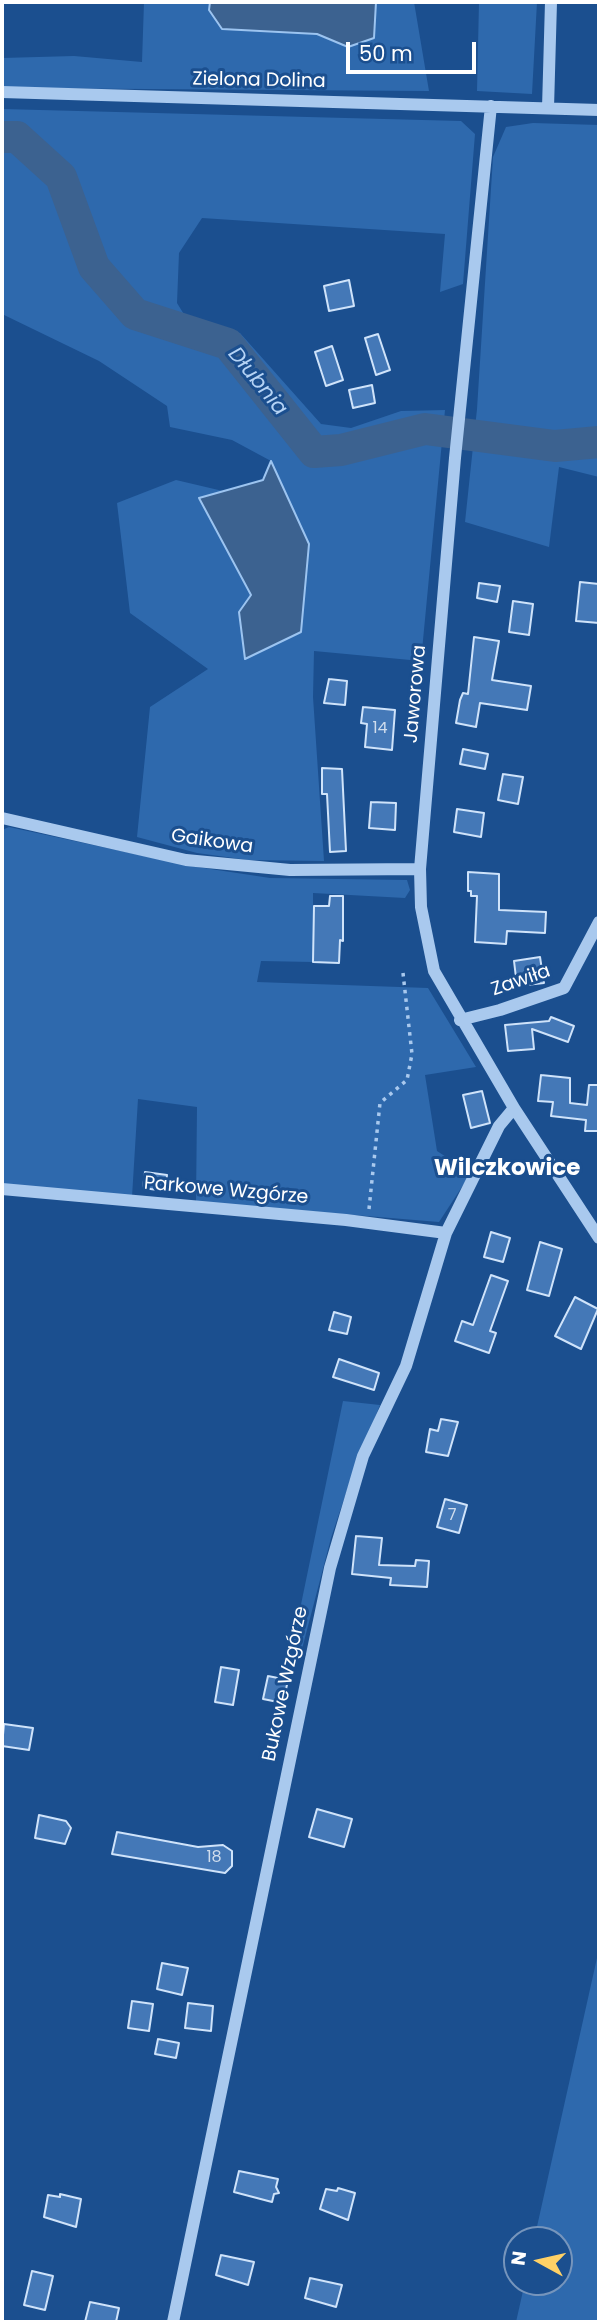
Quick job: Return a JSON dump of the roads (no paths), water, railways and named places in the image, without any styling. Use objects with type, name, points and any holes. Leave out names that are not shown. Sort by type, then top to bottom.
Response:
[{"type":"street","points":[[548,108],[551,2]]},
{"type":"street","name":"Zielona Dolina","points":[[2,92],[599,110]]},
{"type":"street","name":"Jaworowa","points":[[491,106],[455,458],[420,869],[421,907],[433,971],[514,1108],[599,1238]]},
{"type":"street","name":"Gaikowa","points":[[2,818],[186,860],[290,870],[420,869]]},
{"type":"street","name":"Zawiła","points":[[460,1020],[500,1010],[564,988],[599,922]]},
{"type":"street","name":"Bukowe Wzgórze","points":[[173,2322],[214,2140],[330,1568],[363,1456],[406,1366],[434,1264],[446,1233],[499,1126],[514,1108]]},
{"type":"street","name":"Parkowe Wzgórze","points":[[2,1189],[368,1223],[446,1233]]},
{"type":"waterway","name":"Dłubnia","points":[[2,137],[17,137],[61,177],[94,267],[135,314],[228,344],[314,452],[341,450],[425,429],[555,446],[599,442]]},
{"type":"district","name":"Wilczkowice","points":[[507,1169]]}]
